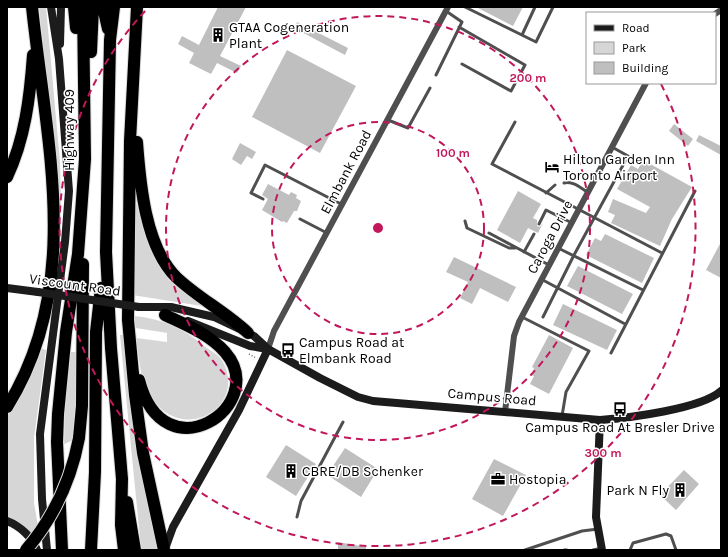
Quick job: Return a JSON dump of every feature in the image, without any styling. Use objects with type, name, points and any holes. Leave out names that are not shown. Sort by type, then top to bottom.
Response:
[{"type":"highway","points":[[7,407],[22,381],[38,341],[50,295],[52,272],[53,184],[46,110],[32,7]]},
{"type":"highway","points":[[74,7],[77,64],[79,77],[84,92]]},
{"type":"highway","name":"Highway 409","points":[[62,550],[57,442],[58,414],[66,338],[78,254],[85,159],[83,7]]},
{"type":"highway","points":[[84,92],[88,87],[90,71],[93,7]]},
{"type":"highway","points":[[103,7],[110,40]]},
{"type":"highway","points":[[114,7],[110,40],[106,252],[110,348],[122,479],[135,550]]},
{"type":"highway","points":[[137,7],[130,141],[127,281],[128,320],[135,395],[143,453],[164,550]]},
{"type":"highway","points":[[7,177],[20,143],[29,109],[35,36]]},
{"type":"highway","points":[[133,100],[143,194],[158,249],[176,276],[248,333]]},
{"type":"highway","points":[[92,547],[95,472],[96,332],[106,252]]},
{"type":"highway","points":[[26,550],[44,528],[60,499],[73,468],[79,438],[82,406],[83,264],[78,254]]},
{"type":"highway","points":[[131,356],[147,403],[164,421],[182,427],[196,427],[208,423],[224,411],[232,398],[235,387],[234,373],[228,356],[207,336],[165,315]]},
{"type":"highway","points":[[122,479],[121,525],[124,550]]},
{"type":"street","points":[[47,550],[42,499],[40,434],[69,208],[68,170],[59,59],[51,7]]},
{"type":"street","points":[[59,59],[61,7]]},
{"type":"street","name":"Elmbank Road","points":[[268,349],[274,331],[388,120],[445,8]]},
{"type":"street","name":"Caroga Drive","points":[[505,412],[514,336],[521,317],[645,84]]},
{"type":"street","name":"Viscount Road","points":[[7,288],[139,307]]},
{"type":"street","name":"Campus Road","points":[[139,307],[171,307],[201,313],[254,336],[268,349],[355,395],[373,401],[600,420],[627,418],[701,403],[721,392]]},
{"type":"street","name":"Campus Road","points":[[139,307],[195,323],[250,346],[268,349]]},
{"type":"street","points":[[164,550],[179,517],[239,410],[268,349]]},
{"type":"street","points":[[599,549],[596,517],[600,420]]},
{"type":"street","points":[[7,521],[15,525],[34,541],[37,550]]},
{"type":"lane","points":[[468,7],[536,42],[553,7]]},
{"type":"lane","points":[[522,35],[535,7]]},
{"type":"lane","points":[[436,75],[462,22],[445,8]]},
{"type":"lane","points":[[459,27],[525,65],[511,91],[462,64]]},
{"type":"lane","points":[[388,120],[408,128],[430,88]]},
{"type":"lane","points":[[515,122],[492,164],[662,253]]},
{"type":"lane","points":[[543,317],[628,156],[612,147]]},
{"type":"lane","points":[[263,199],[251,193],[266,166],[343,205]]},
{"type":"lane","points":[[564,183],[575,184],[588,193]]},
{"type":"lane","points":[[546,193],[556,185]]},
{"type":"lane","points":[[611,353],[695,191]]},
{"type":"lane","points":[[539,224],[546,210],[572,223]]},
{"type":"lane","points":[[300,219],[327,233]]},
{"type":"lane","points":[[465,221],[467,228],[499,243],[524,252],[549,265]]},
{"type":"lane","points":[[489,233],[515,248]]},
{"type":"lane","points":[[524,252],[534,234]]},
{"type":"lane","points":[[499,243],[500,239]]},
{"type":"lane","points":[[558,248],[643,290]]},
{"type":"lane","points":[[541,279],[625,324]]},
{"type":"lane","points":[[521,317],[589,351],[566,392],[562,416]]},
{"type":"lane","points":[[297,517],[301,501],[343,422]]},
{"type":"lane","points":[[525,550],[582,531],[598,529]]},
{"type":"lane","points":[[630,550],[633,543],[666,534],[671,536],[676,550]]},
{"type":"path","points":[[247,351],[258,359]]},
{"type":"green space","points":[[39,7],[46,7],[60,162],[61,205],[58,204],[53,136]]},
{"type":"green space","points":[[134,196],[150,248],[169,280],[202,306],[132,295]]},
{"type":"green space","points":[[134,316],[154,319],[171,325],[187,333],[219,356],[223,362],[228,378],[226,393],[219,405],[208,414],[194,419],[179,418],[164,411],[151,397],[144,384],[136,338],[167,342],[167,333],[136,328]]},
{"type":"green space","points":[[120,335],[124,335],[139,457],[158,550],[141,550]]},
{"type":"green space","points":[[41,348],[46,350],[34,438],[34,503],[38,526],[31,535],[7,518],[7,417],[27,381]]},
{"type":"green space","points":[[71,352],[77,352],[77,405],[74,440],[64,444],[65,405]]},
{"type":"building","name":"GTAA Cogeneration Plant","points":[[218,7],[246,7],[220,56],[241,66],[237,73],[217,63],[211,74],[189,63],[194,53],[178,44],[182,36],[199,45]]},
{"type":"building","points":[[476,7],[523,7],[513,26]]},
{"type":"building","points":[[297,22],[348,48],[345,55],[294,28]]},
{"type":"building","points":[[287,50],[356,86],[320,153],[252,117]]},
{"type":"building","points":[[674,124],[693,139],[688,146],[669,131]]},
{"type":"building","points":[[699,135],[721,146],[721,155],[696,141]]},
{"type":"building","points":[[240,143],[256,152],[252,159],[247,156],[241,165],[232,159]]},
{"type":"building","points":[[643,160],[692,187],[672,219],[660,246],[611,223],[615,215],[608,212],[613,199],[646,213],[650,207],[617,189],[631,165],[638,169]]},
{"type":"building","points":[[268,184],[289,195],[291,192],[297,195],[296,198],[301,201],[297,211],[294,211],[287,223],[282,222],[262,210],[268,199],[262,195]]},
{"type":"building","points":[[518,191],[541,204],[533,218],[537,220],[537,226],[540,227],[543,223],[538,233],[528,228],[520,243],[497,230]]},
{"type":"building","points":[[605,234],[654,258],[642,283],[586,255],[595,238],[601,241]]},
{"type":"building","points":[[721,242],[721,278],[706,270]]},
{"type":"building","points":[[454,257],[516,287],[508,302],[480,288],[472,304],[460,298],[468,282],[446,272]]},
{"type":"building","points":[[578,266],[633,294],[622,314],[567,286]]},
{"type":"building","points":[[563,304],[617,330],[607,350],[553,325]]},
{"type":"building","points":[[549,335],[573,348],[549,394],[530,384],[534,376],[531,375],[534,368],[532,367]]},
{"type":"building","name":"CBRE/DB Schenker","points":[[286,445],[316,464],[296,496],[266,477]]},
{"type":"building","points":[[345,448],[378,469],[361,497],[327,475]]},
{"type":"building","points":[[494,459],[526,475],[503,516],[472,499]]},
{"type":"building","name":"Park N Fly","points":[[684,470],[699,484],[676,510],[660,495]]},
{"type":"building","points":[[338,542],[366,547],[366,550],[338,550]]},
{"type":"place","name":"GTAA Cogeneration Plant","points":[[218,35]]},
{"type":"place","name":"Hilton Garden Inn Toronto Airport","points":[[552,167]]},
{"type":"place","name":"Campus Road at Elmbank Road","points":[[288,350]]},
{"type":"place","name":"Campus Road At Bresler Drive","points":[[620,409]]},
{"type":"place","name":"CBRE/DB Schenker","points":[[291,471]]},
{"type":"place","name":"Hostopia","points":[[498,479]]},
{"type":"place","name":"Park N Fly","points":[[680,490]]}]
